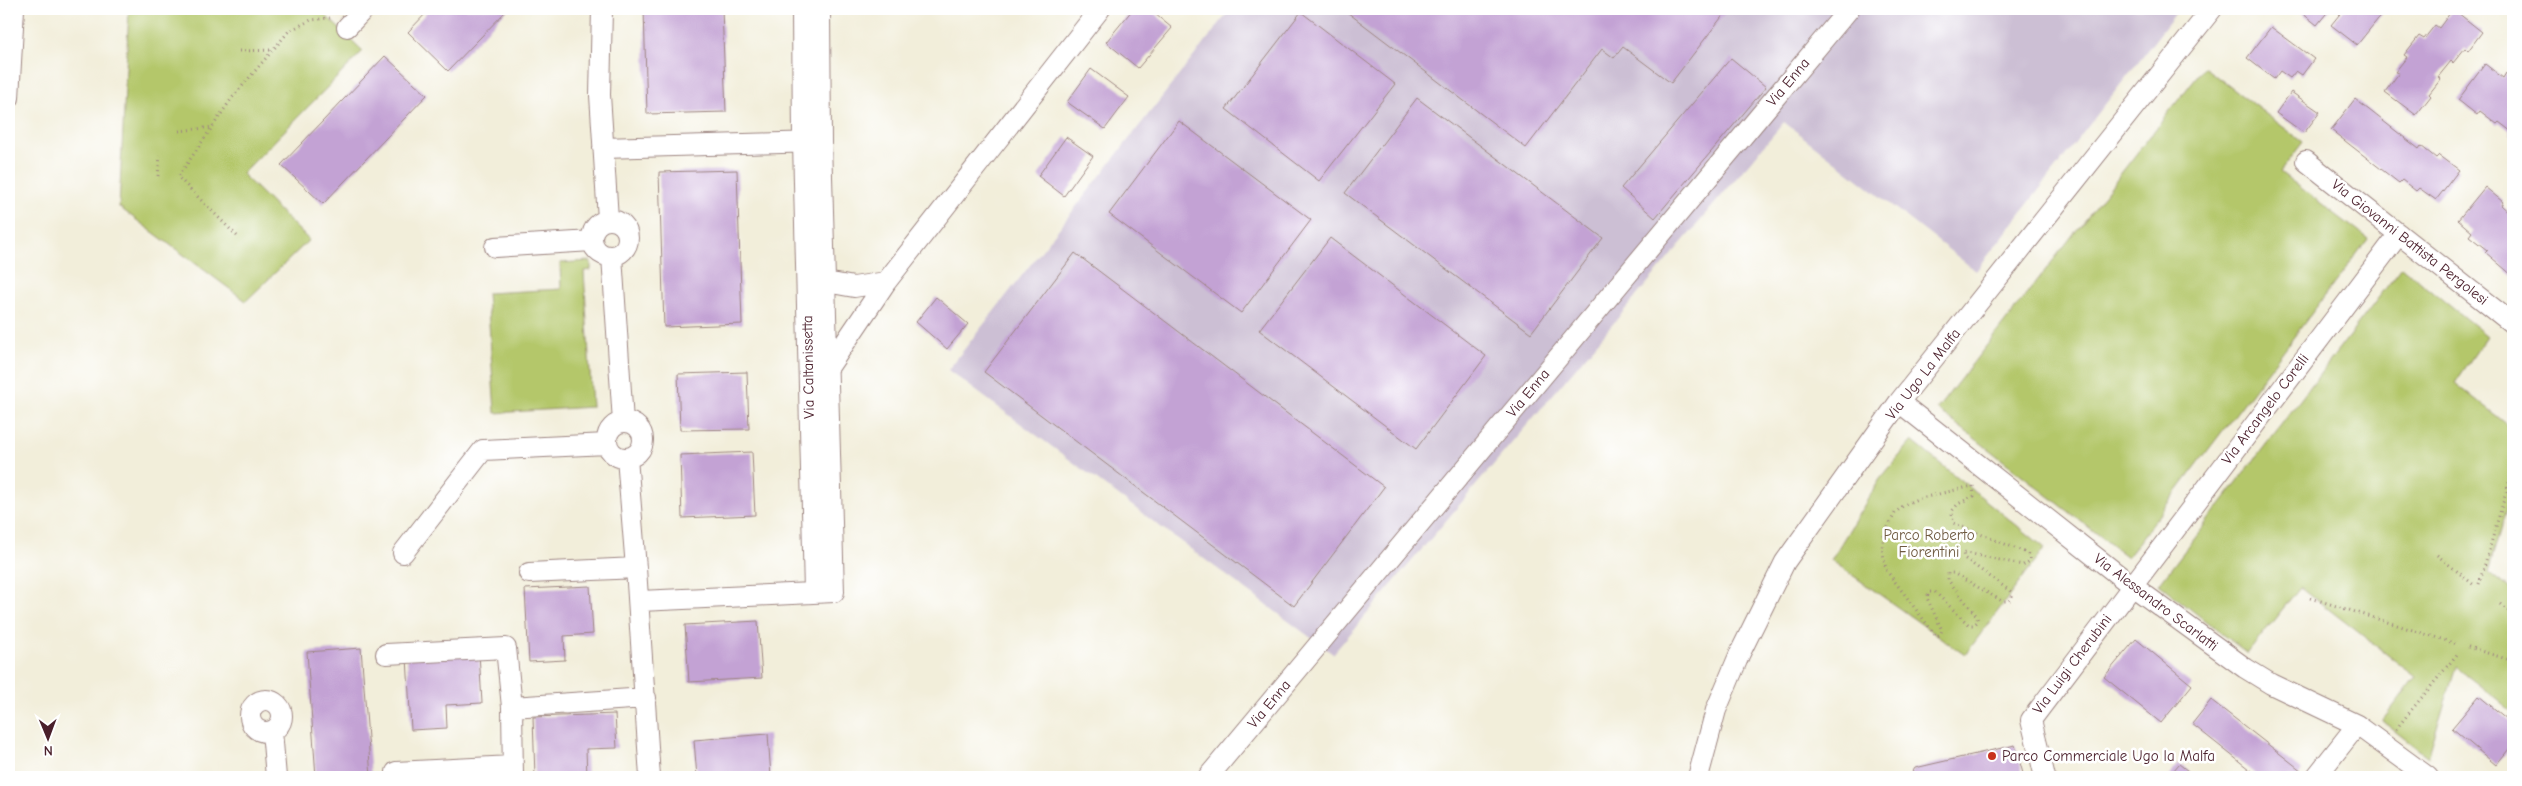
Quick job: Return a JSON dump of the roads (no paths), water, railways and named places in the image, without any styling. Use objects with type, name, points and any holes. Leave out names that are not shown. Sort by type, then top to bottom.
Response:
[{"type":"street","points":[[9,98],[14,9]]},
{"type":"street","points":[[338,22],[364,9]]},
{"type":"street","points":[[602,9],[600,95],[608,219]]},
{"type":"street","name":"Via Caltanissetta","points":[[802,9],[812,142],[826,282],[828,368],[824,592]]},
{"type":"street","name":"Via Caltanissetta","points":[[820,9],[812,142],[824,592]]},
{"type":"street","name":"Via Caltanissetta","points":[[828,368],[886,282],[1100,9]]},
{"type":"street","name":"Via Enna","points":[[1208,777],[1849,9]]},
{"type":"street","name":"Via Ugo La Malfa","points":[[1698,777],[1716,710],[1740,653],[1785,562],[1899,402],[2212,9]]},
{"type":"street","points":[[603,148],[812,142]]},
{"type":"street","name":"Via Giovanni Battista Pergolesi","points":[[2306,161],[2513,324]]},
{"type":"street","points":[[608,219],[619,222],[624,226],[628,236],[626,247],[612,256],[597,251],[592,242],[592,235],[597,224],[608,219]]},
{"type":"street","name":"Via Arcangelo Corelli","points":[[2131,585],[2399,234]]},
{"type":"street","points":[[495,247],[592,242]]},
{"type":"street","points":[[612,256],[623,422]]},
{"type":"street","points":[[826,282],[854,287],[886,282]]},
{"type":"street","name":"Via Alessandro Scarlatti","points":[[1899,402],[2131,585],[2257,676],[2357,725],[2428,777]]},
{"type":"street","points":[[623,422],[635,424],[644,438],[641,449],[627,458],[612,453],[607,444],[612,427],[623,422]]},
{"type":"street","points":[[403,553],[483,450],[607,444]]},
{"type":"street","points":[[627,458],[640,601],[650,777]]},
{"type":"street","points":[[529,573],[636,568]]},
{"type":"street","name":"Via Luigi Cherubini","points":[[2045,777],[2031,720],[2131,585]]},
{"type":"street","points":[[640,601],[824,592]]},
{"type":"street","points":[[386,654],[506,648],[512,707],[513,772],[396,772],[397,777]]},
{"type":"street","points":[[512,707],[646,698]]},
{"type":"street","points":[[2316,777],[2357,725]]},
{"type":"street","points":[[272,731],[276,777]]},
{"type":"place","name":"Parco Commerciale Ugo la Malfa","points":[[1992,756]]},
{"type":"park label","name":"Parco Roberto Fiorentini","points":[[1929,544]]}]
